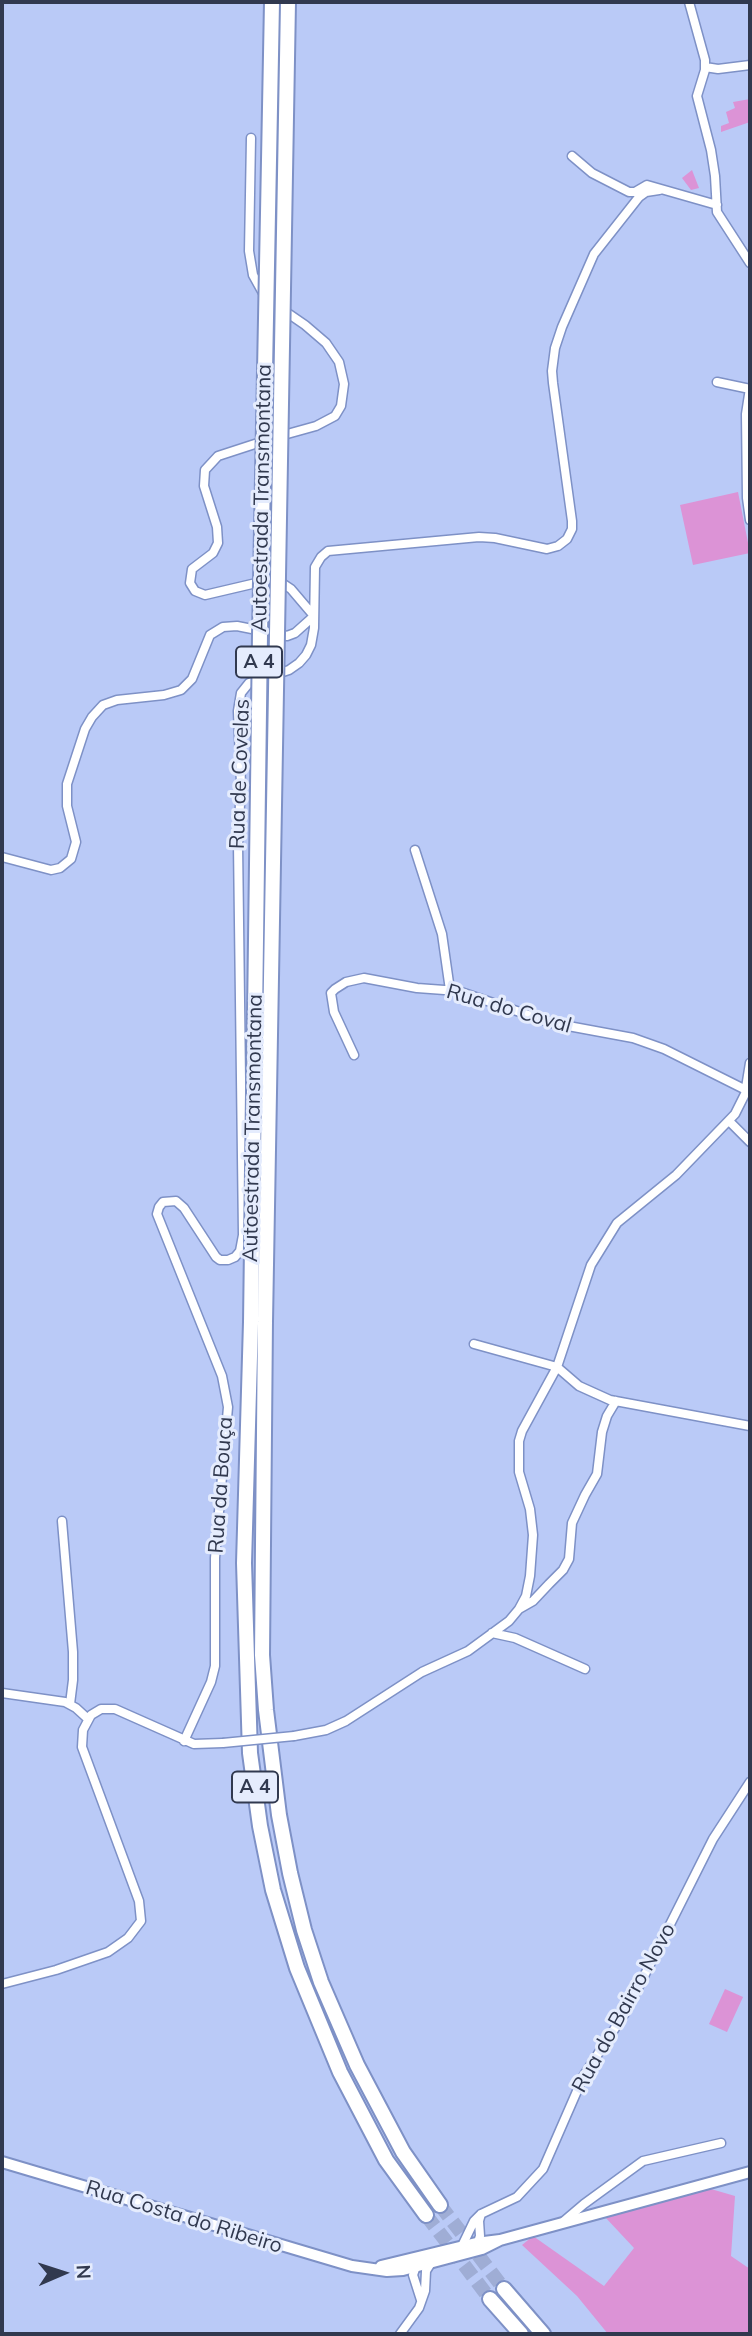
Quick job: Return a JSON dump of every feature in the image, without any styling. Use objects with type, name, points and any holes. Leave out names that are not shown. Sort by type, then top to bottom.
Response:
[{"type":"highway","name":"Autoestrada Transmontana","points":[[272,2],[260,620],[258,1322],[262,1655],[266,1710],[279,1815],[290,1873],[304,1930],[321,1982],[357,2064],[403,2152],[440,2205]]},
{"type":"highway","name":"Autoestrada Transmontana","points":[[288,2],[258,1322],[244,1563],[250,1753],[260,1826],[273,1889],[297,1968],[340,2072],[386,2160],[426,2216]]},
{"type":"highway","points":[[504,2289],[544,2334]]},
{"type":"highway","points":[[491,2299],[521,2334]]},
{"type":"main road","name":"Rua Costa do Ribeiro","points":[[2,2162],[329,2261],[397,2271],[419,2266],[474,2243],[500,2240],[750,2172]]},
{"type":"main road","name":"Rua Costa do Ribeiro","points":[[368,2268],[419,2266]]},
{"type":"street","points":[[689,2],[705,67],[697,98],[716,176],[716,205],[720,218],[750,263]]},
{"type":"street","points":[[705,67],[718,69],[750,65]]},
{"type":"street","points":[[2,857],[51,870],[62,867],[73,856],[76,842],[66,798],[68,781],[85,729],[103,705],[117,700],[164,695],[181,690],[192,679],[211,635],[223,627],[237,626],[287,636],[295,633],[314,616],[292,589],[279,581],[269,580],[205,595],[195,591],[190,583],[192,569],[213,553],[218,543],[217,527],[204,486],[203,477],[209,464],[229,452],[327,422],[335,416],[344,395],[339,362],[326,343],[273,303],[263,293],[253,275],[249,251],[251,138]]},
{"type":"street","points":[[572,156],[592,173],[629,192],[635,192],[645,185],[716,205]]},
{"type":"street","name":"Rua de Covelas","points":[[243,1232],[237,844],[241,784],[238,704],[240,693],[246,685],[289,670],[303,659],[312,639],[315,567],[328,551],[479,537],[547,549],[558,546],[571,534],[571,511],[553,383],[555,348],[566,316],[594,254],[639,197],[646,192],[659,190]]},
{"type":"street","points":[[717,382],[750,389],[746,406],[750,520]]},
{"type":"street","points":[[415,850],[442,934],[450,990]]},
{"type":"street","name":"Rua do Coval","points":[[354,1055],[333,1007],[331,996],[335,989],[353,979],[364,978],[417,988],[450,990],[480,997],[552,1023],[640,1040],[669,1051],[746,1090]]},
{"type":"street","points":[[2,1984],[56,1970],[108,1952],[128,1938],[141,1921],[139,1901],[82,1747],[82,1735],[88,1720],[100,1709],[115,1709],[198,1745],[317,1732],[339,1725],[422,1672],[468,1651],[509,1621],[519,1609],[526,1596],[530,1576],[533,1535],[530,1509],[519,1472],[519,1441],[557,1367],[584,1282],[611,1231],[631,1210],[676,1175],[729,1121],[741,1105],[750,1063]]},
{"type":"street","points":[[729,1121],[750,1142]]},
{"type":"street","name":"Rua da Bouça","points":[[184,1741],[211,1682],[215,1666],[215,1558],[227,1402],[222,1377],[159,1221],[157,1210],[166,1200],[179,1202],[213,1254],[220,1260],[230,1260],[239,1253],[243,1232]]},
{"type":"street","points":[[474,1343],[557,1367],[579,1386],[616,1401],[750,1426]]},
{"type":"street","points":[[519,1609],[533,1601],[563,1570],[569,1559],[572,1522],[597,1474],[602,1432],[616,1401]]},
{"type":"street","points":[[62,1521],[74,1652],[71,1704]]},
{"type":"street","points":[[492,1633],[515,1638],[585,1668]]},
{"type":"street","points":[[2,1693],[71,1704],[88,1720]]},
{"type":"street","name":"Rua do Bairro Novo","points":[[474,2243],[474,2221],[481,2214],[517,2197],[543,2169],[584,2075],[627,2010],[713,1839],[750,1782]]},
{"type":"street","points":[[563,2222],[638,2164],[655,2157],[721,2143]]},
{"type":"street","points":[[400,2334],[416,2314],[425,2291],[419,2266]]},
{"type":"shaded area","points":[[750,99],[750,122],[721,132],[721,126],[729,123],[726,112],[735,108],[733,102]]},
{"type":"shaded area","points":[[692,170],[699,188],[691,190],[682,178]]},
{"type":"shaded area","points":[[738,492],[750,553],[693,565],[680,505]]},
{"type":"shaded area","points":[[725,1989],[743,1997],[727,2032],[709,2024]]},
{"type":"shaded area","points":[[711,2189],[735,2196],[731,2256],[750,2269],[750,2334],[608,2334],[577,2296],[522,2245],[533,2236],[604,2286],[634,2248],[605,2217]]},
{"type":"tunnel","points":[[440,2205],[504,2289]]},
{"type":"tunnel","points":[[426,2215],[490,2299]]}]
